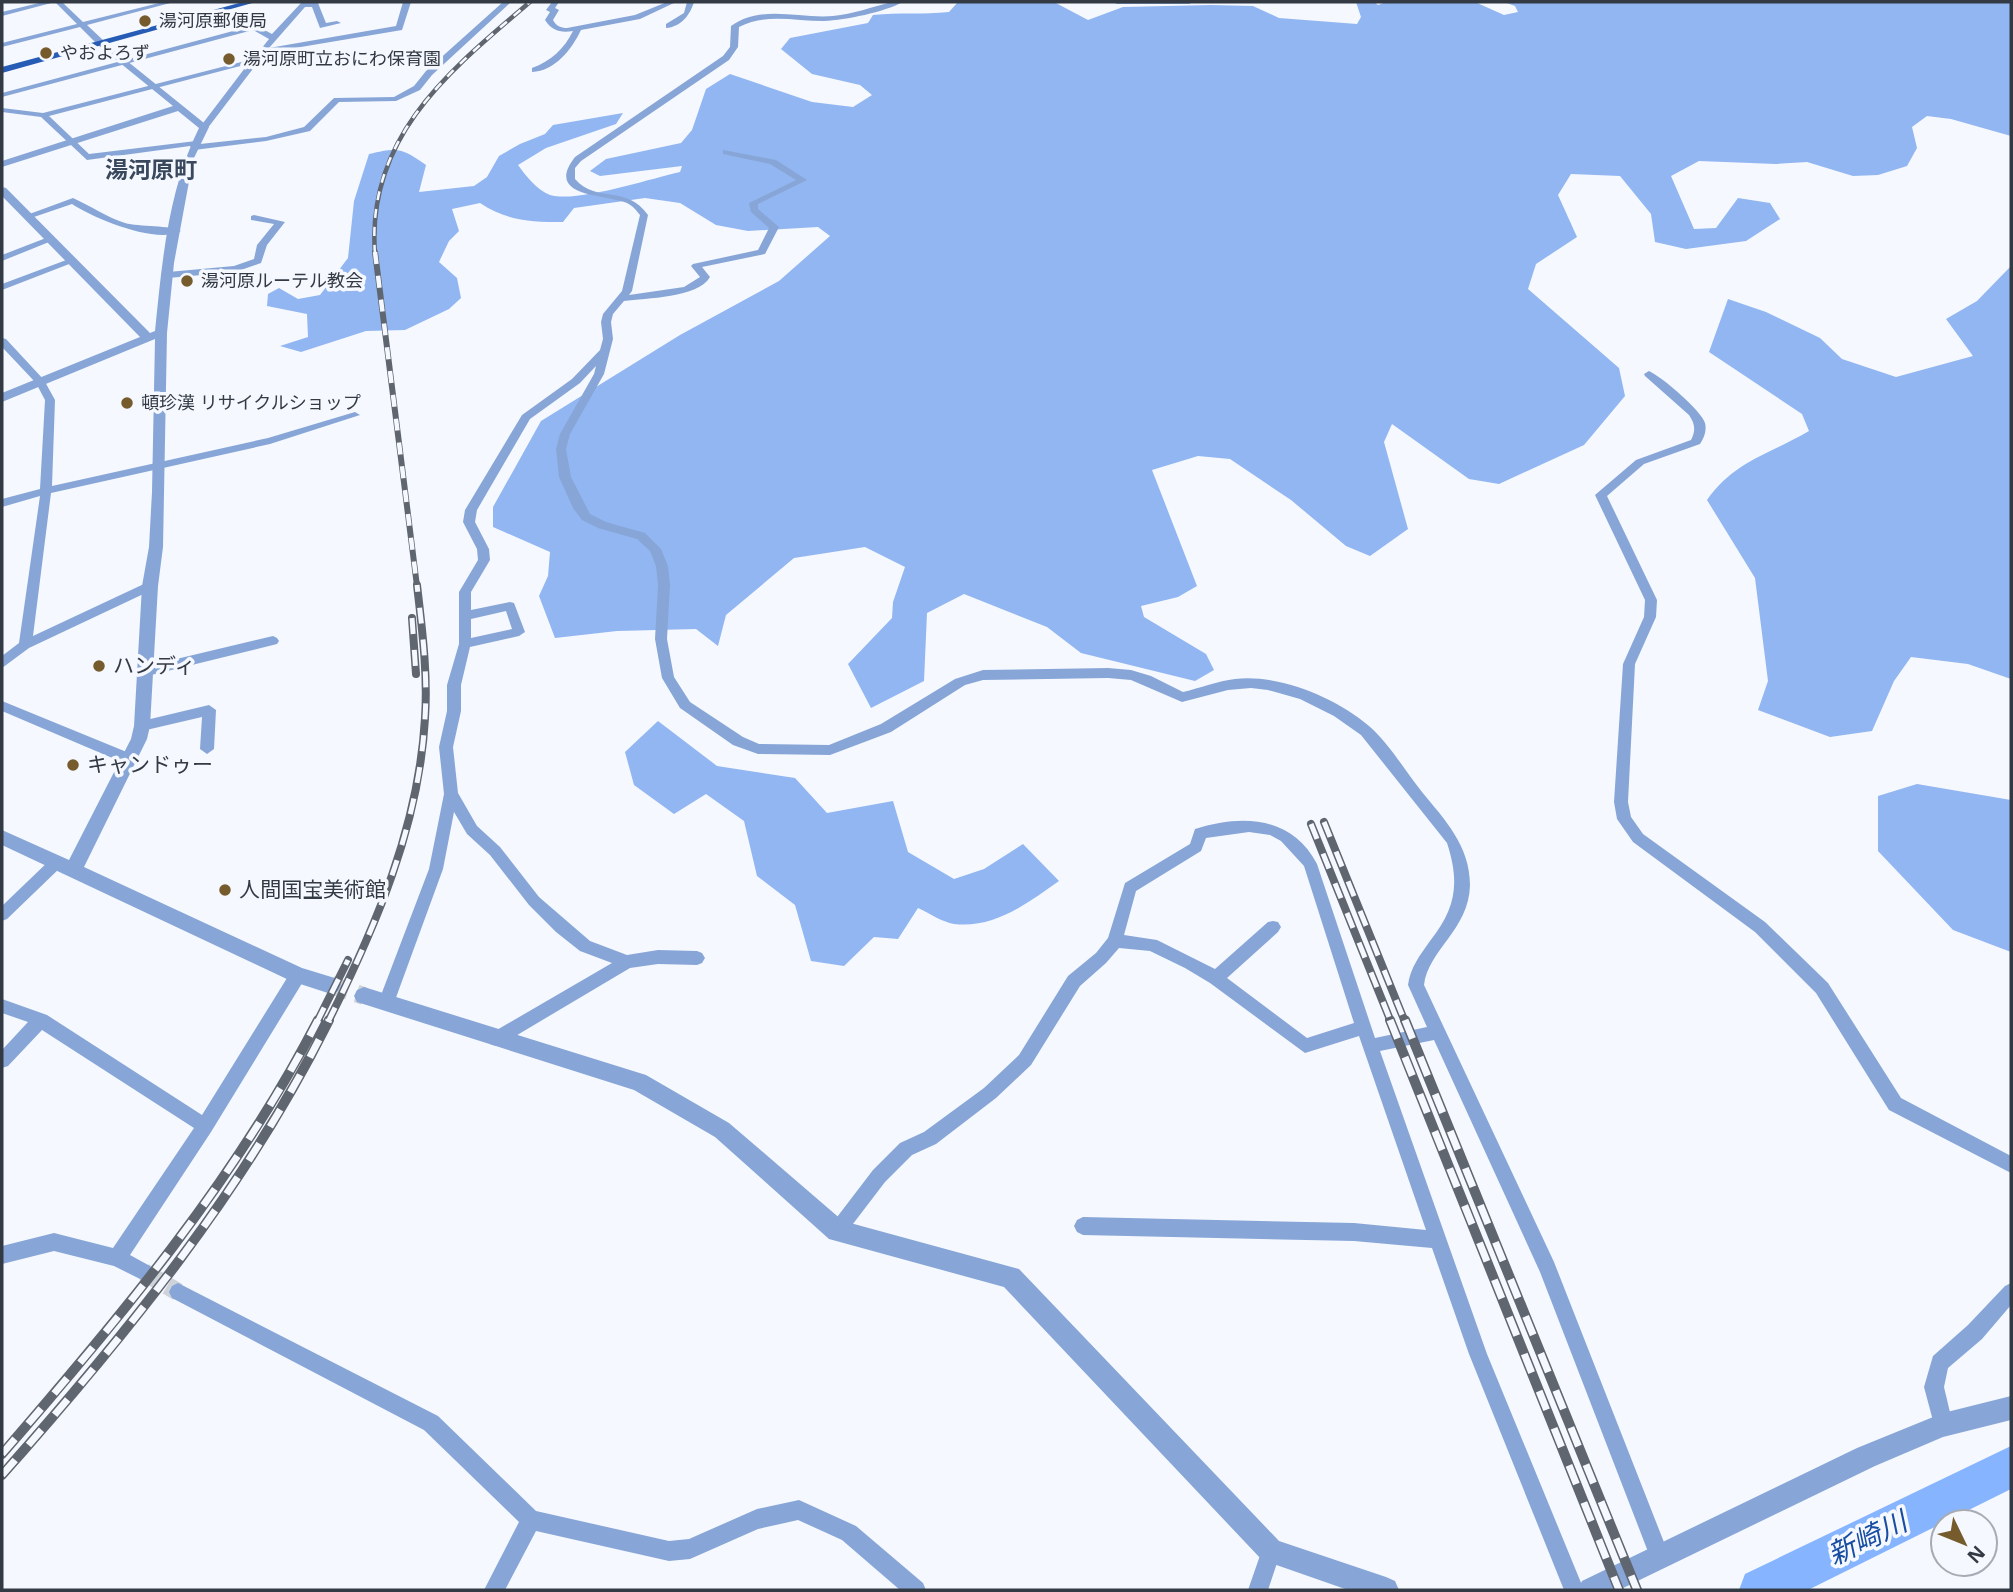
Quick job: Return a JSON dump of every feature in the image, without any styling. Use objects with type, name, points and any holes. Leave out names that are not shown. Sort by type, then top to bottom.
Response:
[{"type":"main road","points":[[2,71],[252,2]]},
{"type":"street","points":[[2,14],[51,2]]},
{"type":"street","points":[[58,2],[102,43],[204,127]]},
{"type":"street","points":[[2,45],[170,2]]},
{"type":"street","points":[[264,51],[399,28],[407,2]]},
{"type":"street","points":[[43,115],[87,157],[266,139],[307,129],[337,100],[396,99],[417,88],[429,73],[507,2]]},
{"type":"street","points":[[556,6],[549,20],[550,24],[560,30],[637,17],[672,2]]},
{"type":"street","points":[[668,26],[687,14],[690,2]]},
{"type":"street","points":[[899,2],[834,18],[799,18],[772,10],[747,20],[736,26],[736,40],[726,58],[588,152],[571,167],[571,179],[583,191],[631,200],[643,212],[627,291],[608,314],[608,339],[599,374],[565,434],[561,449],[565,477],[579,508],[586,517],[602,525],[640,536],[655,549],[662,566],[664,585],[661,639],[668,678],[685,705],[738,741],[758,749],[830,750],[886,728],[960,682],[983,675],[1131,675],[1146,679],[1182,697],[1237,684],[1261,684],[1298,693],[1352,719],[1366,731],[1453,841],[1464,876],[1463,894],[1450,927],[1416,974],[1416,985],[1548,1268],[1659,1555]]},
{"type":"street","points":[[1117,2],[1189,2]]},
{"type":"street","points":[[2,915],[65,866],[129,759],[142,726],[150,586],[156,547],[158,467],[154,335],[168,275],[188,160],[204,127],[273,38],[304,3],[315,5],[323,26],[337,23]]},
{"type":"street","points":[[223,10],[273,38]]},
{"type":"street","points":[[2,95],[127,64],[255,27]]},
{"type":"street","points":[[535,70],[548,65],[572,44],[578,29]]},
{"type":"street","points":[[2,110],[43,115],[257,60]]},
{"type":"street","points":[[2,164],[181,107]]},
{"type":"street","points":[[620,299],[687,290],[705,277],[696,266],[762,252],[774,227],[754,210],[753,203],[803,180],[773,162],[726,152]]},
{"type":"street","points":[[2,190],[72,261],[154,335]]},
{"type":"street","points":[[28,216],[73,201],[92,214],[151,233],[176,231]]},
{"type":"street","points":[[168,275],[235,269],[258,261],[262,245],[280,222],[254,218]]},
{"type":"street","points":[[5,254],[50,240]]},
{"type":"street","points":[[2,287],[72,261]]},
{"type":"street","points":[[2,398],[154,335]]},
{"type":"street","points":[[2,341],[40,382],[50,400],[46,491],[24,645]]},
{"type":"street","points":[[386,1003],[436,869],[451,794],[446,747],[454,711],[454,685],[465,644],[465,592],[484,560],[483,549],[469,522],[471,510],[526,418],[576,381],[606,350]]},
{"type":"street","points":[[1649,374],[1693,412],[1701,425],[1702,435],[1696,442],[1640,461],[1601,495],[1638,567],[1651,600],[1650,617],[1629,664],[1621,802],[1624,819],[1638,838],[1760,927],[1822,988],[1895,1104],[2011,1165]]},
{"type":"street","points":[[2,503],[270,440],[355,415]]},
{"type":"street","points":[[2,663],[24,645],[150,586]]},
{"type":"street","points":[[465,616],[510,606],[519,632],[465,644]]},
{"type":"street","points":[[147,671],[273,640]]},
{"type":"street","points":[[2,706],[129,759]]},
{"type":"street","points":[[142,726],[209,710],[206,749]]},
{"type":"street","points":[[451,794],[472,830],[495,851],[534,901],[561,927],[585,946],[627,962]]},
{"type":"street","points":[[837,1231],[878,1176],[906,1149],[930,1138],[990,1093],[1025,1060],[1074,981],[1101,958],[1115,941],[1130,887],[1196,847],[1200,833],[1262,825],[1284,834],[1300,848],[1310,864],[1370,1046],[1478,1354],[1574,1590]]},
{"type":"street","points":[[2,837],[298,975],[331,985]]},
{"type":"street","points":[[1216,978],[1273,927]]},
{"type":"street","points":[[1115,941],[1152,945],[1216,978],[1305,1046],[1365,1027]]},
{"type":"street","points":[[496,1039],[627,962],[658,957],[696,958]]},
{"type":"street","points":[[117,1258],[205,1126],[298,975]]},
{"type":"street","points":[[363,996],[639,1082],[722,1130],[837,1231],[1011,1277],[1271,1551],[1386,1590]]},
{"type":"street","points":[[2,1006],[41,1020],[205,1126]]},
{"type":"street","points":[[2,1061],[41,1020]]},
{"type":"street","points":[[1370,1046],[1437,1031]]},
{"type":"street","points":[[1083,1226],[1354,1232],[1437,1240]]},
{"type":"street","points":[[2,1255],[54,1242],[117,1258],[144,1272]]},
{"type":"street","points":[[178,1292],[431,1423],[531,1520],[670,1551],[690,1549],[757,1519],[799,1510],[849,1533],[916,1590]]},
{"type":"street","points":[[1943,1425],[1934,1387],[1940,1363],[1975,1332],[2011,1292]]},
{"type":"street","points":[[1591,1590],[1866,1457],[1943,1425],[2011,1408]]},
{"type":"street","points":[[494,1590],[531,1520]]},
{"type":"street","points":[[1258,1590],[1271,1551]]},
{"type":"shaded area","points":[[958,2],[1054,2],[1088,20],[1123,7],[1253,6],[1279,18],[1357,24],[1361,17],[1356,2],[1374,2],[1378,5],[1386,2],[1475,2],[1504,15],[1518,12],[1515,6],[1504,2],[2011,2],[2011,136],[1951,119],[1927,116],[1912,127],[1917,148],[1907,166],[1878,175],[1853,176],[1807,162],[1776,164],[1699,161],[1671,176],[1694,229],[1716,228],[1738,198],[1770,203],[1780,219],[1746,241],[1686,249],[1655,242],[1651,214],[1620,176],[1571,174],[1558,195],[1577,237],[1536,264],[1528,289],[1619,368],[1625,396],[1584,445],[1499,484],[1469,479],[1392,424],[1384,442],[1408,529],[1370,556],[1346,546],[1291,500],[1230,459],[1198,456],[1152,470],[1197,586],[1178,597],[1141,606],[1144,617],[1206,654],[1214,670],[1195,681],[1081,653],[1047,627],[964,594],[927,613],[924,681],[871,708],[848,664],[892,618],[893,602],[905,567],[865,547],[794,558],[726,615],[718,646],[696,629],[617,631],[555,638],[539,596],[548,576],[550,552],[493,527],[493,507],[541,421],[680,335],[779,281],[830,236],[818,227],[748,231],[716,225],[680,203],[645,198],[574,208],[563,222],[520,219],[500,214],[480,203],[452,209],[459,231],[449,241],[439,262],[457,278],[461,298],[449,309],[405,330],[366,331],[301,352],[280,346],[308,337],[307,314],[267,306],[268,294],[279,288],[298,299],[320,295],[348,258],[354,201],[369,154],[387,150],[399,151],[426,165],[419,192],[474,186],[487,177],[499,156],[545,134],[553,125],[623,113],[616,124],[546,148],[518,165],[545,193],[562,197],[595,193],[680,172],[682,166],[600,176],[590,171],[606,159],[681,143],[692,130],[706,89],[730,74],[812,102],[853,107],[872,95],[860,85],[812,74],[781,49],[790,38],[868,23],[873,15],[949,12]]},
{"type":"shaded area","points":[[2011,266],[2011,679],[1968,664],[1911,657],[1894,681],[1872,731],[1830,737],[1758,710],[1768,681],[1755,578],[1707,500],[1741,467],[1809,431],[1802,414],[1709,352],[1728,299],[1766,312],[1820,338],[1842,359],[1896,377],[1973,356],[1946,319],[1977,301]]},
{"type":"shaded area","points":[[658,721],[717,766],[795,778],[827,813],[893,801],[908,852],[954,879],[984,869],[1023,844],[1059,881],[1010,913],[983,922],[954,924],[918,908],[898,939],[874,937],[844,966],[811,961],[795,905],[757,876],[744,821],[706,794],[674,814],[634,785],[625,752]]},
{"type":"shaded area","points":[[1917,784],[2011,800],[2011,952],[1953,930],[1878,851],[1878,796]]},
{"type":"waterway","name":"新崎川","points":[[1761,1590],[2011,1467]]},
{"type":"tunnel","points":[[331,985],[364,996]]},
{"type":"tunnel","points":[[144,1272],[178,1292]]},
{"type":"railway","points":[[375,252],[376,212],[384,175],[399,141],[419,110],[443,81],[530,2]]},
{"type":"railway","points":[[375,252],[417,586]]},
{"type":"railway","points":[[329,1021],[378,912],[414,798],[426,701],[417,585]]},
{"type":"railway","points":[[412,618],[416,674]]},
{"type":"railway","points":[[1324,822],[1405,1022]]},
{"type":"railway","points":[[1311,824],[1391,1022]]},
{"type":"railway","points":[[318,1020],[348,960]]},
{"type":"railway","points":[[2,1454],[132,1300],[213,1192],[286,1079],[318,1020]]},
{"type":"railway","points":[[1390,1020],[1619,1590]]},
{"type":"railway","points":[[1405,1020],[1637,1590]]},
{"type":"railway","points":[[2,1475],[138,1314],[222,1201],[296,1082],[329,1021]]},
{"type":"place","name":"湯河原郵便局","points":[[145,21]]},
{"type":"place","name":"やおよろず","points":[[46,53]]},
{"type":"place","name":"湯河原町立おにわ保育園","points":[[229,59]]},
{"type":"place","name":"湯河原ルーテル教会","points":[[187,281]]},
{"type":"place","name":"頓珍漢 リサイクルショップ","points":[[127,403]]},
{"type":"place","name":"ハンディ","points":[[99,666]]},
{"type":"place","name":"キャンドゥー","points":[[73,765]]},
{"type":"place","name":"人間国宝美術館","points":[[225,890]]},
{"type":"district","name":"湯河原町","points":[[151,170]]}]
